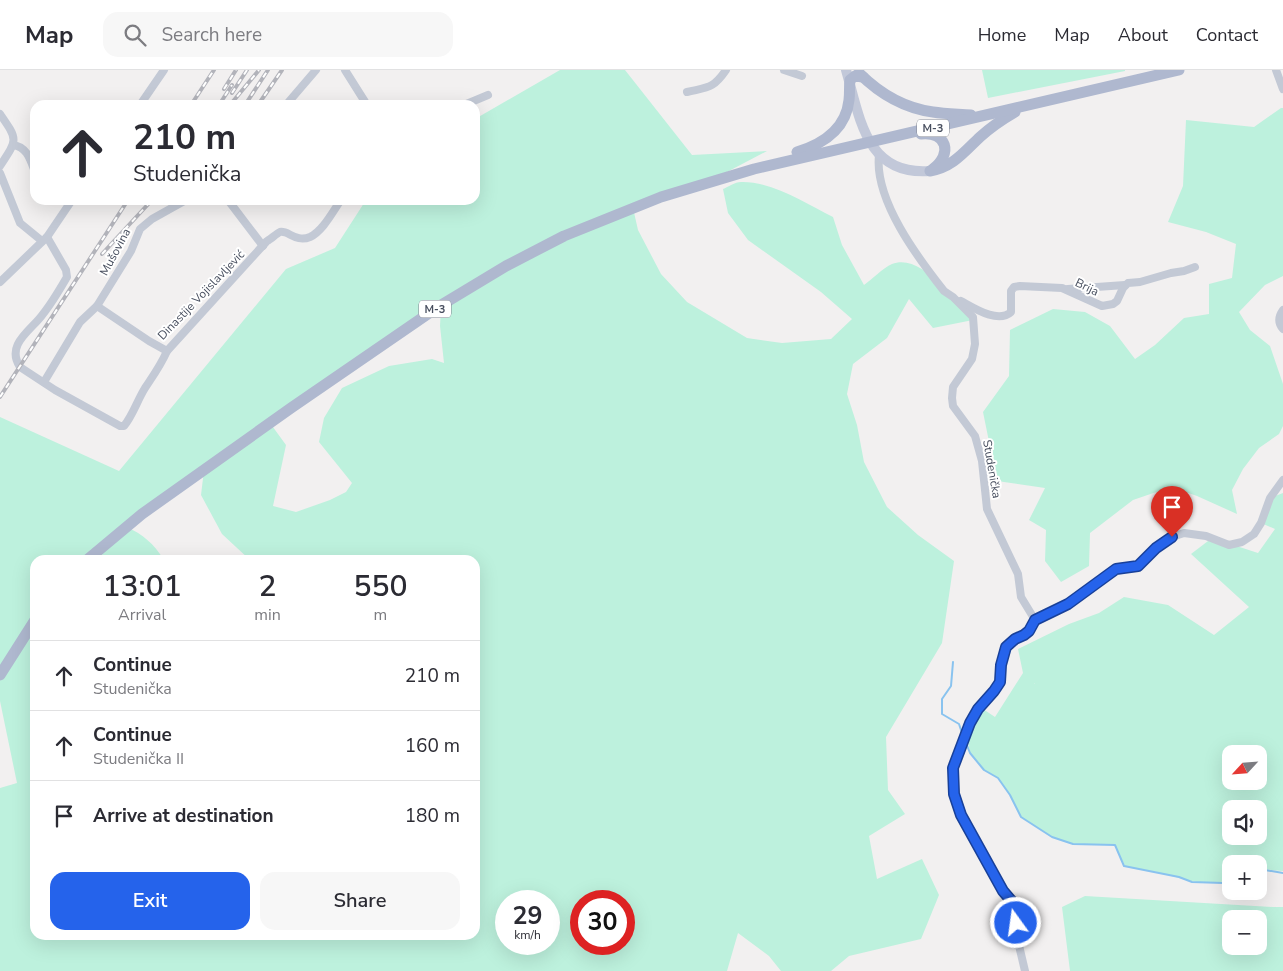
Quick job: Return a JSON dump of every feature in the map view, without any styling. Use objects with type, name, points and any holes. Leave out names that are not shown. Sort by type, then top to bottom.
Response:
[{"type":"main road","points":[[846,70],[871,146],[891,164],[912,171],[941,169],[954,162],[989,129],[1023,106]]},
{"type":"main road","name":"M-3","points":[[93,555],[139,516],[441,305],[494,273],[561,238],[643,203],[772,164],[1178,70]]},
{"type":"main road","points":[[772,164],[819,144],[835,131],[848,107],[850,82],[855,76],[860,74],[891,98],[914,108],[980,116]]},
{"type":"main road","points":[[883,139],[926,134],[938,137],[944,144],[945,154],[941,163],[930,171]]},
{"type":"main road","points":[[0,676],[30,628]]},
{"type":"street","points":[[143,100],[164,70]]},
{"type":"street","points":[[290,100],[316,70]]},
{"type":"street","points":[[345,70],[363,100]]},
{"type":"street","points":[[687,92],[710,87],[717,83],[726,70]]},
{"type":"street","points":[[784,70],[802,76]]},
{"type":"street","points":[[1276,70],[1283,89]]},
{"type":"street","points":[[476,100],[488,95]]},
{"type":"street","points":[[0,114],[14,137],[13,145],[0,166]]},
{"type":"street","points":[[13,145],[20,146],[25,150],[30,161]]},
{"type":"street","name":"Studenička","points":[[879,155],[880,174],[892,214],[910,245],[930,273],[944,291],[953,297],[972,317],[975,344],[972,359],[954,387],[953,406],[975,436],[982,461],[988,509],[1018,574],[1021,597],[1035,620]]},
{"type":"street","points":[[0,173],[20,223],[44,239],[66,270],[67,276],[43,315],[21,338],[15,352],[15,357],[20,367],[55,390],[120,426],[124,426],[144,390],[158,370],[167,351]]},
{"type":"street","points":[[0,282],[44,239],[68,205]]},
{"type":"street","name":"Mušovina","points":[[97,306],[131,251],[140,229],[152,219],[177,205]]},
{"type":"street","points":[[232,205],[263,246]]},
{"type":"street","name":"Dinastije Vojislavljević","points":[[97,306],[167,351],[263,246],[280,232],[303,239],[316,234],[338,205]]},
{"type":"street","points":[[1066,289],[1125,285],[1195,267]]},
{"type":"street","name":"Brija","points":[[953,297],[976,309],[996,316],[1004,316],[1011,312],[1010,294],[1014,287],[1066,289],[1102,306],[1113,304],[1117,301],[1125,285]]},
{"type":"street","points":[[44,382],[80,322],[97,306]]},
{"type":"street","points":[[1283,310],[1279,315],[1279,324],[1283,329]]},
{"type":"street","points":[[1025,971],[1016,933],[1016,908],[1003,891],[961,815],[954,794],[953,768],[978,709],[1000,682],[1001,665],[1006,647],[1029,631],[1035,620],[1068,604],[1116,569],[1138,566],[1156,548],[1172,537],[1184,533],[1206,536],[1229,545],[1242,542],[1254,534],[1261,523],[1270,498],[1283,480]]},
{"type":"green space","points":[[560,70],[625,70],[692,155],[767,151],[708,182],[633,208],[638,230],[661,274],[687,302],[747,338],[782,343],[831,339],[852,319],[821,292],[748,240],[728,213],[723,189],[739,182],[764,185],[776,189],[833,217],[842,245],[864,285],[892,264],[903,262],[926,271],[948,291],[973,320],[933,328],[909,299],[887,338],[853,364],[847,394],[857,425],[864,462],[887,507],[918,535],[954,561],[942,643],[886,737],[888,790],[905,814],[869,836],[877,879],[922,859],[939,895],[921,939],[849,956],[831,971],[781,971],[769,956],[738,933],[727,971],[0,971],[0,788],[17,783],[0,701],[0,417],[119,471],[286,269],[335,248],[363,205],[480,205],[480,116]],"holes":[[[441,307],[440,326],[444,363],[432,359],[389,366],[342,388],[324,418],[319,442],[352,483],[346,492],[296,512],[273,506],[286,445],[270,423]]]},
{"type":"green space","points":[[982,70],[1125,70],[1125,71],[988,98]]},
{"type":"green space","points":[[1283,108],[1283,276],[1265,285],[1239,312],[1250,330],[1270,346],[1283,384],[1283,426],[1279,434],[1259,448],[1243,469],[1232,490],[1237,514],[1197,496],[1171,487],[1133,500],[1090,533],[1089,566],[1061,582],[1045,561],[1046,530],[1029,520],[1045,488],[997,481],[983,412],[1009,376],[1010,330],[1053,309],[1085,312],[1110,326],[1135,359],[1155,345],[1184,318],[1209,314],[1209,284],[1232,278],[1236,244],[1206,232],[1168,222],[1183,186],[1186,120],[1254,127]]},
{"type":"green space","points":[[1283,493],[1283,871],[1267,870],[1267,855],[1222,855],[1222,882],[1194,882],[1125,866],[1115,845],[1073,844],[1052,837],[1021,817],[1012,798],[998,778],[984,770],[970,752],[966,734],[980,707],[995,717],[1023,673],[1018,649],[1069,624],[1099,613],[1124,597],[1168,605],[1214,635],[1249,607],[1191,554],[1212,538],[1258,553],[1275,529],[1261,523],[1270,498]]},
{"type":"green space","points":[[1085,896],[1283,907],[1283,971],[1070,971],[1062,907]]},
{"type":"waterway","points":[[953,662],[951,686],[942,699],[942,714],[959,724],[963,736]]},
{"type":"waterway","points":[[966,743],[970,753],[984,770],[998,778],[1010,795],[1021,817],[1052,837],[1073,844],[1115,845],[1124,866],[1179,877],[1192,882],[1222,883]]},
{"type":"waterway","points":[[1267,870],[1283,873]]},
{"type":"railway","points":[[194,100],[214,70]]},
{"type":"railway","points":[[224,89],[236,70]]},
{"type":"railway","points":[[232,93],[247,70]]},
{"type":"railway","points":[[234,100],[259,70]]},
{"type":"railway","points":[[248,100],[268,70]]},
{"type":"railway","points":[[261,100],[282,70]]},
{"type":"railway","points":[[222,100],[232,85]]},
{"type":"railway","points":[[0,397],[125,205]]},
{"type":"railway","points":[[102,254],[147,205]]},
{"type":"route","points":[[1016,923],[1015,905],[1003,891],[961,815],[954,794],[953,768],[970,723],[978,709],[1000,682],[1001,665],[1006,647],[1029,631],[1035,620],[1068,604],[1116,569],[1138,566],[1156,548],[1172,537]]}]
